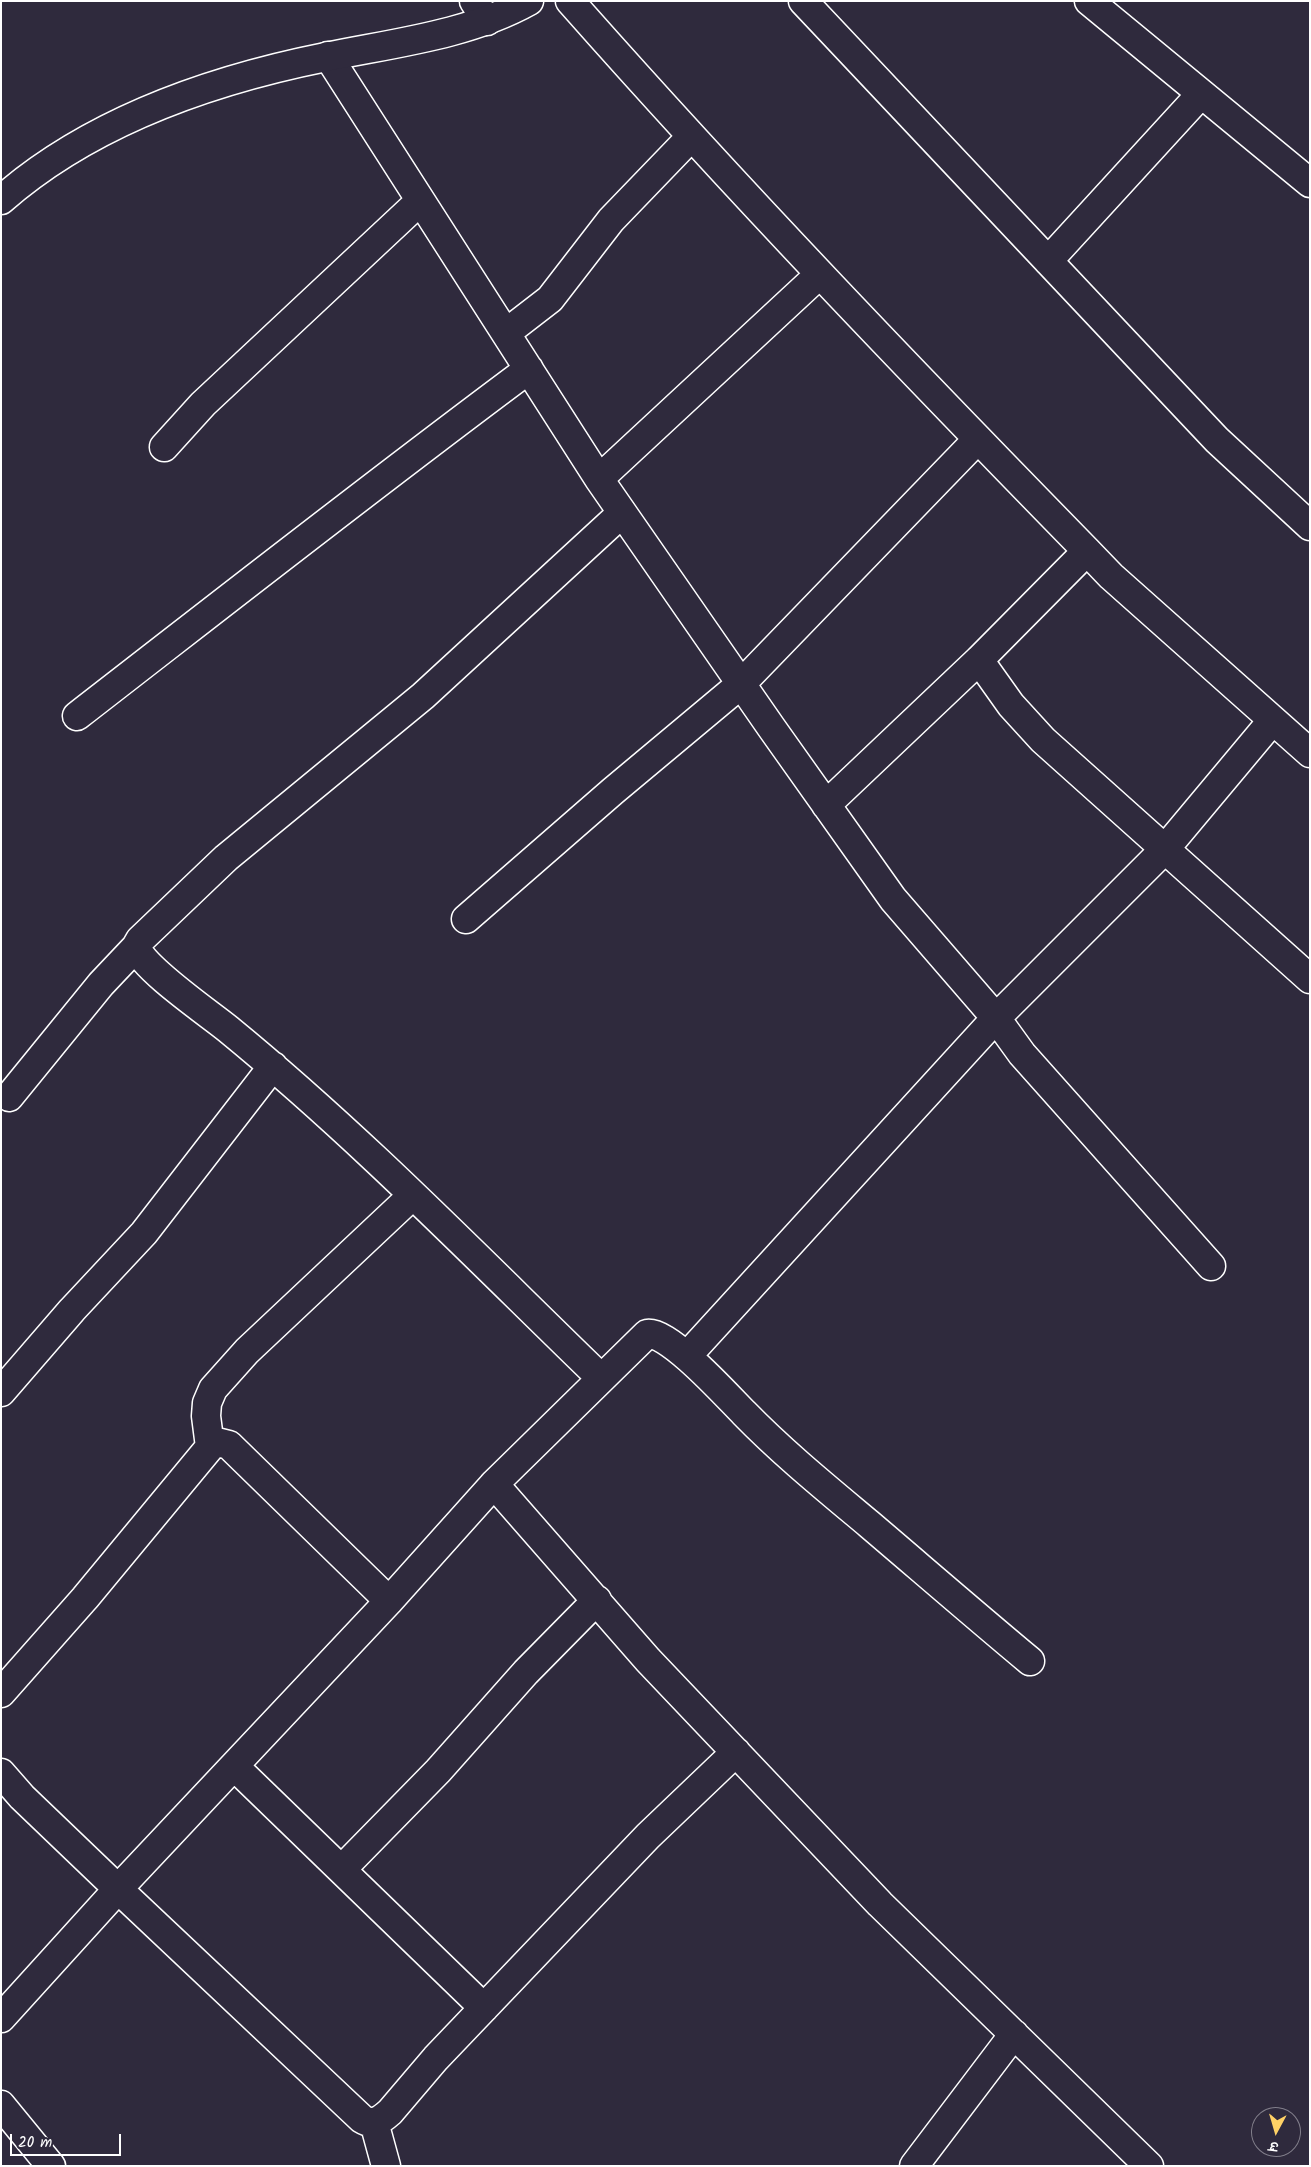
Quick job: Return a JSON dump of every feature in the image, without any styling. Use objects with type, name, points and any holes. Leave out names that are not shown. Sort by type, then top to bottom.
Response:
[{"type":"street","points":[[3,194],[100,133],[154,108],[281,66],[394,44],[480,11],[529,1]]},
{"type":"street","points":[[570,1],[691,137],[1087,551],[1272,721],[1310,753]]},
{"type":"street","points":[[804,1],[1217,440],[1307,519]]},
{"type":"street","points":[[1089,1],[1310,183]]},
{"type":"street","points":[[328,56],[622,513],[893,899],[996,1018],[1022,1054],[1211,1266]]},
{"type":"street","points":[[1048,261],[1201,94]]},
{"type":"street","points":[[506,333],[550,299],[611,220],[691,137]]},
{"type":"street","points":[[164,447],[203,404],[420,201]]},
{"type":"street","points":[[600,479],[820,274]]},
{"type":"street","points":[[77,716],[262,574],[364,492],[529,368]]},
{"type":"street","points":[[466,919],[613,791],[741,684],[978,439]]},
{"type":"street","points":[[9,1097],[101,984],[136,947],[140,940],[226,858],[423,696],[622,513]]},
{"type":"street","points":[[826,805],[979,660],[1087,551]]},
{"type":"street","points":[[979,660],[1011,705],[1043,740],[1310,979]]},
{"type":"street","points":[[687,1356],[996,1018],[1166,849],[1272,721]]},
{"type":"street","points":[[136,947],[142,957],[163,976],[273,1066],[372,1155],[601,1378]]},
{"type":"street","points":[[1,1392],[72,1310],[144,1233],[273,1066]]},
{"type":"street","points":[[210,1446],[206,1416],[207,1403],[213,1388],[247,1351],[412,1195]]},
{"type":"street","points":[[1,2018],[118,1889],[389,1601],[494,1484],[647,1334],[653,1332],[687,1356],[752,1421],[815,1478],[1030,1661]]},
{"type":"street","points":[[1,1692],[85,1598],[210,1446],[217,1442],[229,1446],[389,1601]]},
{"type":"street","points":[[494,1484],[648,1660],[880,1904],[1149,2166]]},
{"type":"street","points":[[342,1870],[438,1772],[526,1672],[597,1600]]},
{"type":"street","points":[[1,1773],[22,1797],[118,1889],[362,2118],[374,2122],[384,2118],[390,2112],[484,2008],[648,1836],[736,1752]]},
{"type":"street","points":[[234,1766],[484,2008]]},
{"type":"street","points":[[914,2166],[1014,2034]]},
{"type":"street","points":[[1,2105],[52,2166]]},
{"type":"street","points":[[374,2122],[386,2166]]}]
